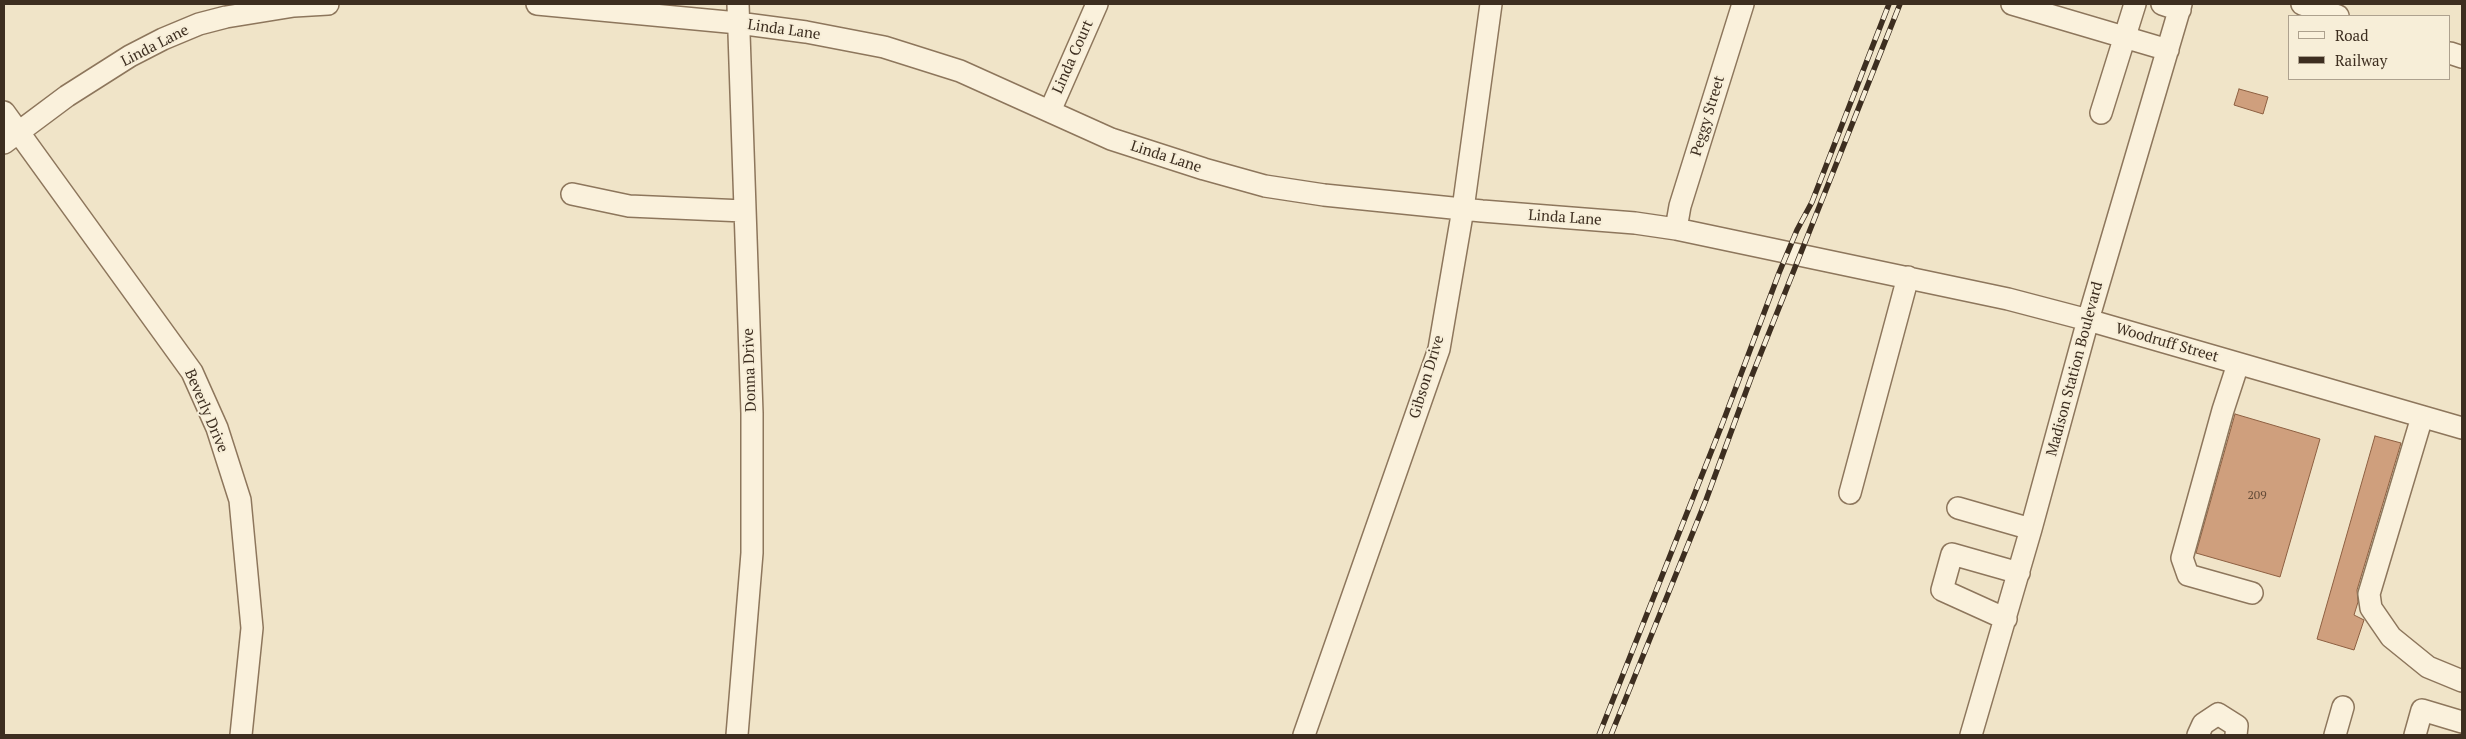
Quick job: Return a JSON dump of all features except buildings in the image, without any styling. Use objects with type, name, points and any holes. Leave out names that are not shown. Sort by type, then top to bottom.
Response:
[{"type":"street","name":"Linda Lane","points":[[10,138],[67,96],[130,56],[199,24],[274,10],[328,4]]},
{"type":"street","name":"Linda Lane","points":[[537,4],[738,13],[806,32],[884,47],[960,72],[1111,139],[1147,152],[1266,186],[1324,195],[1463,209],[1635,223],[1809,257]]},
{"type":"street","name":"Linda Court","points":[[1050,111],[1097,4]]},
{"type":"street","name":"Gibson Drive","points":[[1304,735],[1439,349],[1463,209],[1491,4]]},
{"type":"street","name":"Peggy Street","points":[[1676,230],[1680,206],[1742,4]]},
{"type":"street","points":[[2012,4],[2168,50]]},
{"type":"street","points":[[2101,113],[2135,4]]},
{"type":"street","points":[[2301,4],[2335,15]]},
{"type":"street","name":"Madison Station Boulevard","points":[[1971,735],[2032,528],[2088,320],[2168,50],[2174,6]]},
{"type":"street","name":"Donna Drive","points":[[737,735],[752,553],[752,413],[738,13]]},
{"type":"street","name":"Beverly Drive","points":[[4,112],[10,138],[192,372],[217,428],[240,500],[252,628],[241,735]]},
{"type":"street","points":[[572,194],[629,206],[744,210]]},
{"type":"street","name":"Woodruff Street","points":[[1809,257],[1908,277],[2088,320],[2422,417],[2462,425]]},
{"type":"street","points":[[1850,493],[1908,277]]},
{"type":"street","points":[[2238,364],[2223,410],[2182,558],[2188,575],[2252,593]]},
{"type":"street","points":[[2422,417],[2369,594],[2371,608],[2391,637],[2428,667],[2462,681]]},
{"type":"street","points":[[1958,508],[2032,528]]},
{"type":"street","points":[[2006,619],[1942,590],[1952,554],[2019,573]]},
{"type":"street","points":[[2334,735],[2343,707]]},
{"type":"street","points":[[2414,735],[2422,710],[2462,722]]},
{"type":"street","points":[[2198,735],[2203,724],[2218,714],[2237,726],[2236,735]]},
{"type":"street","points":[[2460,735],[2462,726]]},
{"type":"railway","points":[[1599,735],[1723,422],[1779,273],[1797,230],[1812,202],[1889,4]]},
{"type":"railway","points":[[1611,735],[1706,500],[1751,378],[1900,4]]}]
